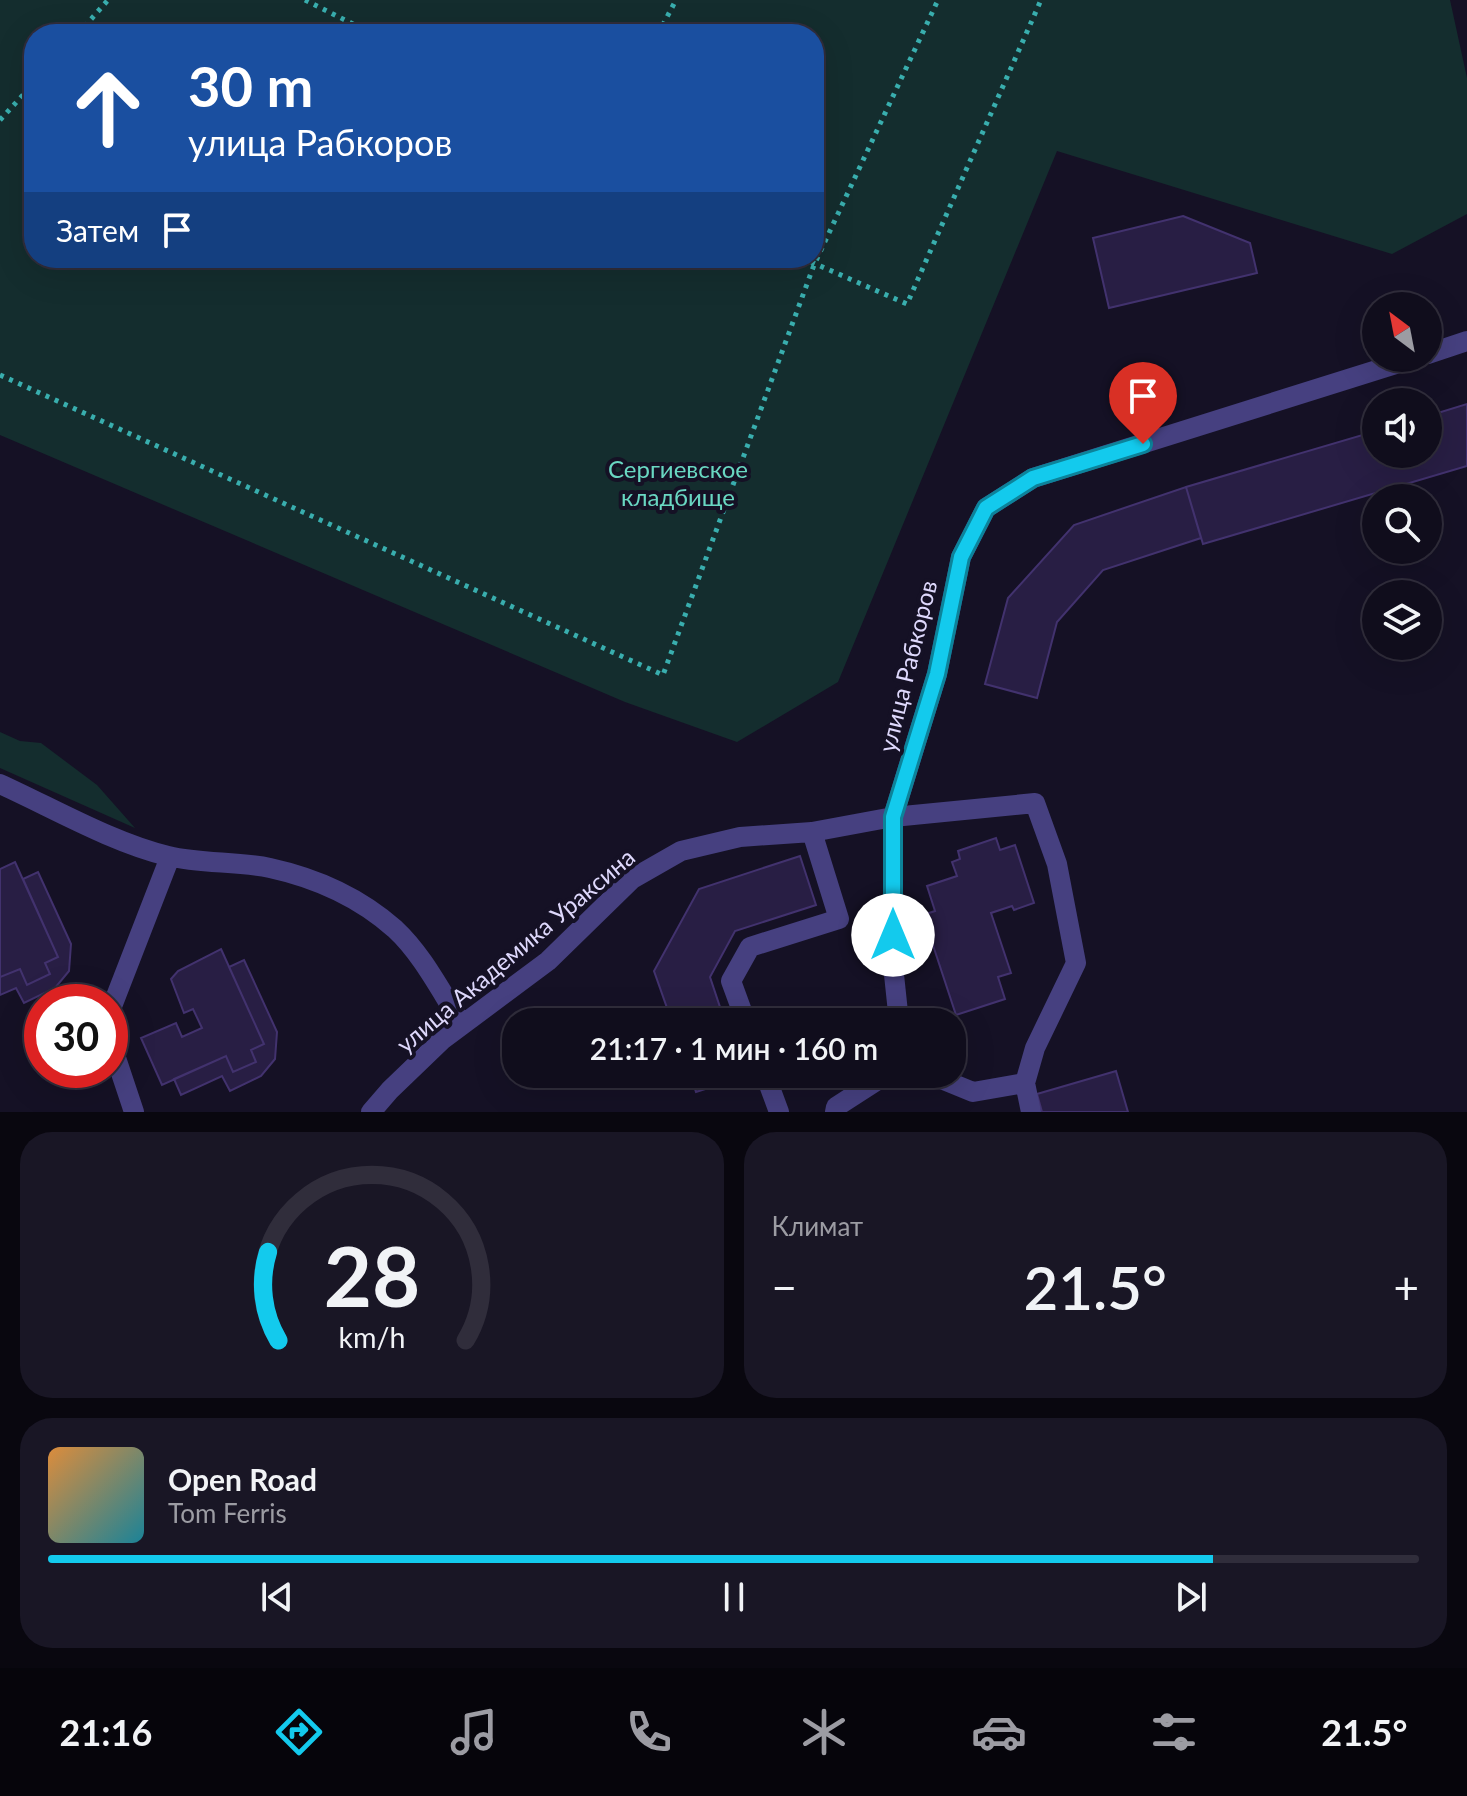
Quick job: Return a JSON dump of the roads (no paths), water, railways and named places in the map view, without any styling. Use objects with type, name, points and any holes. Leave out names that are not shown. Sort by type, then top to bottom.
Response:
[{"type":"street","points":[[1442,349],[1467,341]]},
{"type":"street","name":"улица Рабкоров","points":[[898,1008],[893,965],[893,817],[937,674],[961,557],[986,508],[1033,478],[1370,372]]},
{"type":"street","points":[[0,784],[139,848],[170,857],[268,868],[319,881],[359,903],[396,930],[462,1024]]},
{"type":"street","name":"улица Академика Ураксина","points":[[371,1112],[390,1090],[462,1024],[548,961],[632,879],[681,851],[740,837],[812,832],[893,817],[1035,803],[1057,864],[1076,963],[1035,1048],[1025,1083]]},
{"type":"street","points":[[741,1008],[731,981],[750,947],[839,919],[812,832]]},
{"type":"street","points":[[121,984],[170,857]]},
{"type":"street","points":[[963,1088],[973,1092],[1025,1083],[1031,1112]]},
{"type":"street","points":[[126,1088],[134,1112]]},
{"type":"street","points":[[770,1088],[779,1112]]},
{"type":"street","points":[[835,1112],[836,1107],[865,1088]]},
{"type":"park label","name":"Сергиевское кладбище","points":[[678,482]]}]
